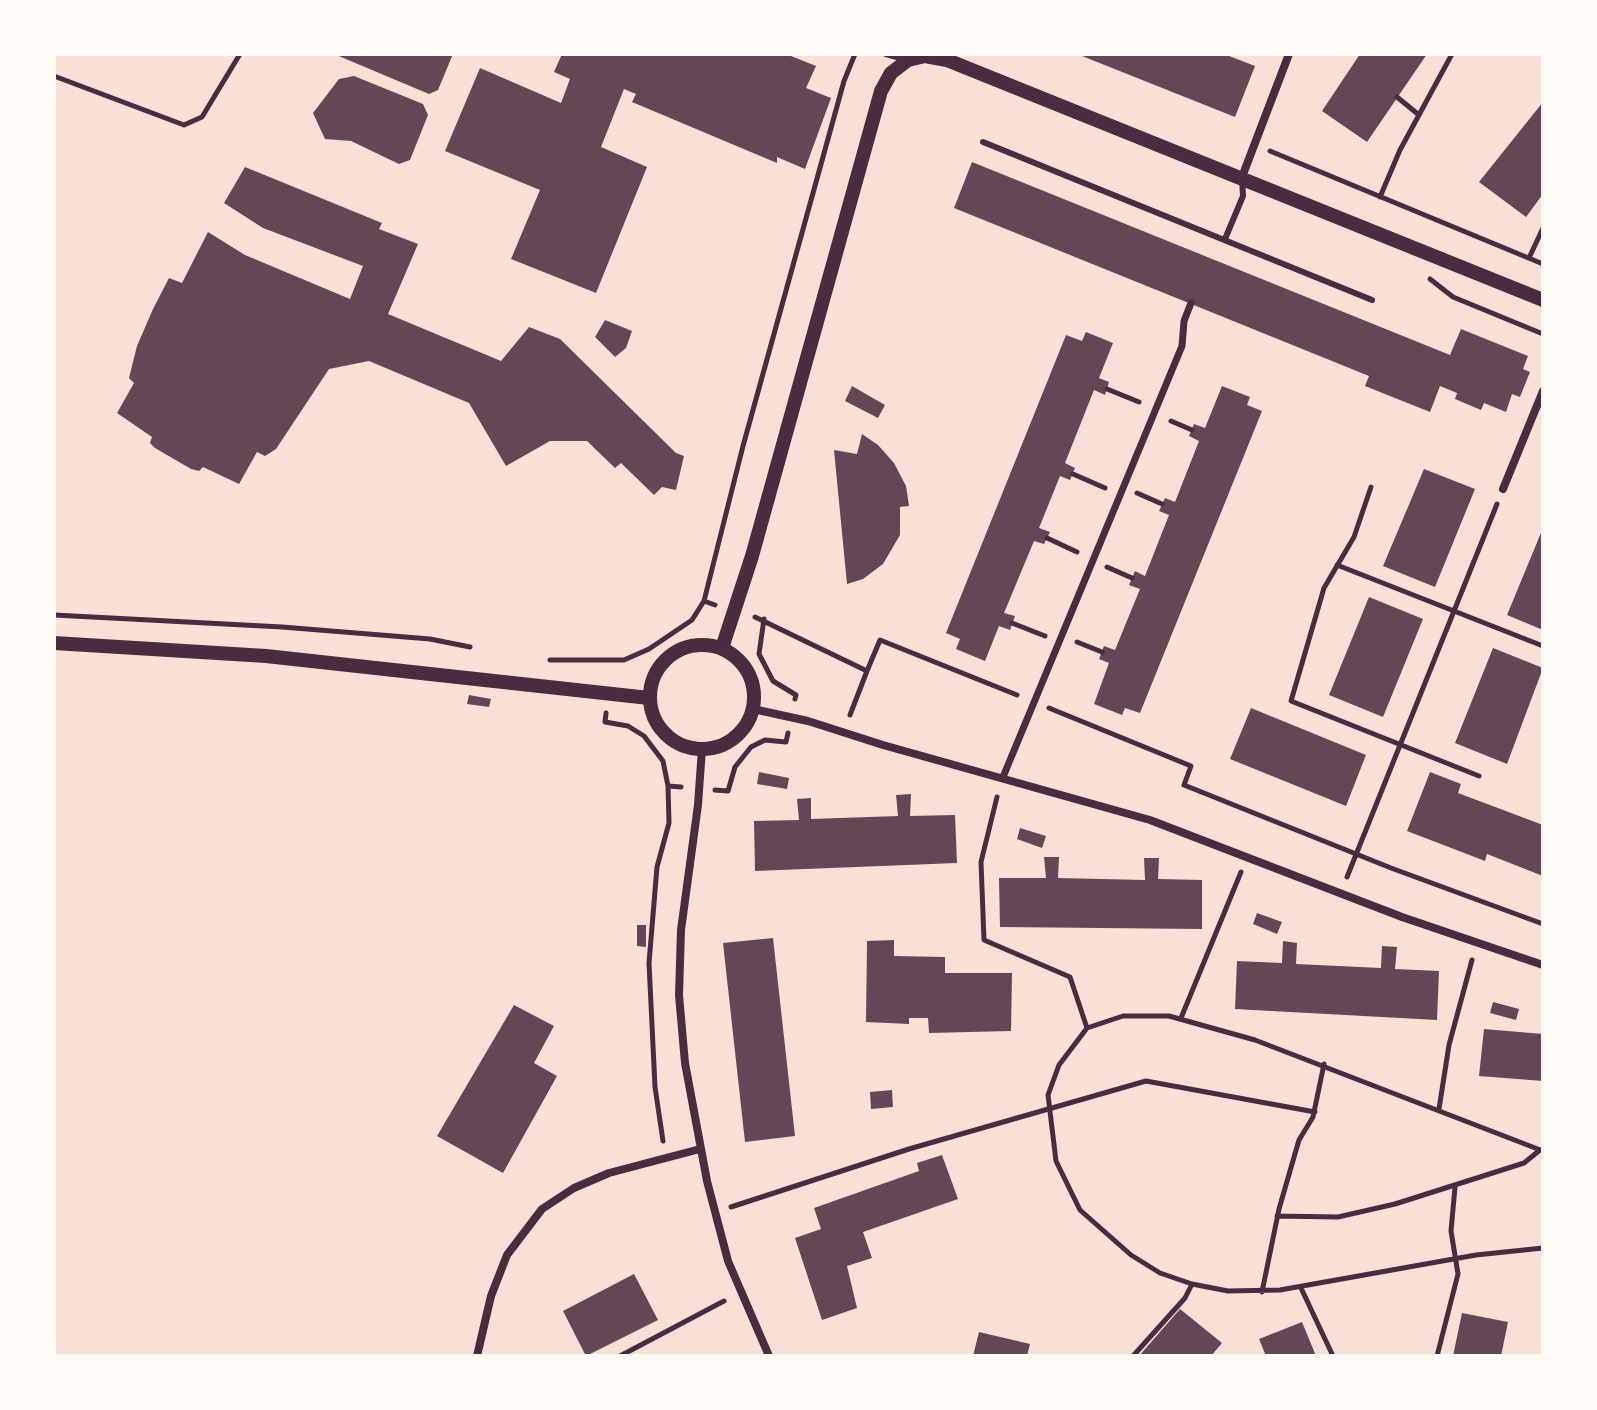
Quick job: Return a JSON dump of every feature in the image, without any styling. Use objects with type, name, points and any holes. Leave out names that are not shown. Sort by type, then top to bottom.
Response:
[{"type":"street","points":[[1242,177],[1289,54]]},
{"type":"street","points":[[722,648],[881,91],[891,73],[908,57],[947,60],[1543,300]]},
{"type":"street","points":[[1003,777],[1182,346],[1184,321],[1191,303]]},
{"type":"street","points":[[1503,489],[1543,391]]},
{"type":"street","points":[[54,643],[266,656],[649,698]]},
{"type":"street","points":[[697,644],[722,648],[739,657],[751,674],[753,709],[745,727],[734,738],[702,749],[682,745],[665,734],[654,717],[649,698],[656,672],[674,653],[697,644]]},
{"type":"street","points":[[753,709],[1127,812],[1477,944],[1543,965]]},
{"type":"street","points":[[702,749],[700,789],[682,917],[679,995],[685,1063],[714,1212],[739,1293],[769,1356]]},
{"type":"street","points":[[477,1356],[498,1275],[530,1222],[574,1188],[609,1173],[700,1149]]},
{"type":"lane","points":[[886,54],[908,57]]},
{"type":"lane","points":[[983,142],[1372,300]]},
{"type":"lane","points":[[1225,239],[1243,196],[1242,177]]},
{"type":"path","points":[[54,76],[184,125],[202,117],[240,54]]},
{"type":"path","points":[[550,660],[615,661],[649,649],[692,620],[704,601],[844,81],[855,54]]},
{"type":"path","points":[[1380,197],[1452,54]]},
{"type":"path","points":[[1397,97],[1419,115]]},
{"type":"path","points":[[1254,145],[1543,264]]},
{"type":"path","points":[[1529,258],[1543,228]]},
{"type":"path","points":[[1422,271],[1453,297],[1543,334]]},
{"type":"path","points":[[1107,389],[1156,408]]},
{"type":"path","points":[[1073,474],[1119,494]]},
{"type":"path","points":[[1371,487],[1354,537],[1324,588],[1291,701],[1479,776]]},
{"type":"path","points":[[1340,893],[1503,489]]},
{"type":"path","points":[[1047,538],[1092,560]]},
{"type":"path","points":[[1337,565],[1543,646]]},
{"type":"path","points":[[704,601],[764,619],[867,671]]},
{"type":"path","points":[[54,615],[282,627],[430,639],[470,647]]},
{"type":"path","points":[[668,786],[728,791],[735,767],[751,747],[765,740],[786,742],[796,695],[773,681],[759,654],[764,619]]},
{"type":"path","points":[[1012,623],[1059,641]]},
{"type":"path","points":[[843,733],[880,640],[1191,766],[1184,785],[1543,924]]},
{"type":"path","points":[[615,661],[605,722],[628,726],[644,736],[663,761],[668,786],[669,823],[657,867],[649,963],[655,1087],[666,1158]]},
{"type":"path","points":[[1003,777],[981,862],[984,940],[1070,977],[1087,1028]]},
{"type":"path","points":[[1181,1018],[1248,856]]},
{"type":"path","points":[[1439,1109],[1449,1045],[1477,944]]},
{"type":"path","points":[[1542,1150],[1324,1064],[1181,1018],[1123,1016],[1087,1028],[1059,1065],[1050,1086],[1048,1109],[1056,1161],[1080,1210],[1131,1255],[1160,1273],[1192,1284],[1262,1292],[1301,1288],[1456,1258],[1543,1248]]},
{"type":"path","points":[[1262,1292],[1277,1216],[1299,1140],[1315,1112],[1324,1064]]},
{"type":"path","points":[[714,1212],[1150,1080],[1315,1112]]},
{"type":"path","points":[[1277,1216],[1338,1217],[1455,1187],[1524,1163],[1542,1150]]},
{"type":"path","points":[[1437,1356],[1457,1281],[1451,1231],[1455,1187]]},
{"type":"path","points":[[1133,1356],[1185,1298],[1192,1284]]},
{"type":"path","points":[[1301,1288],[1333,1356]]},
{"type":"path","points":[[620,1356],[739,1293]]},
{"type":"building","points":[[334,54],[453,54],[438,90],[429,94]]},
{"type":"building","points":[[562,54],[786,54],[816,66],[806,88],[831,98],[805,169],[777,157],[777,163],[632,102],[636,94],[624,89],[601,147],[647,167],[596,293],[511,259],[540,190],[445,151],[480,68],[561,103],[570,79],[554,72]]},
{"type":"building","points":[[1077,54],[1224,54],[1255,66],[1235,117]]},
{"type":"building","points":[[1360,54],[1427,54],[1367,142],[1322,111]]},
{"type":"building","points":[[354,76],[423,104],[428,115],[410,160],[399,164],[351,141],[325,139],[313,113],[339,79]]},
{"type":"building","points":[[1543,102],[1543,194],[1526,217],[1479,182]]},
{"type":"building","points":[[972,162],[1450,355],[1461,329],[1528,356],[1523,369],[1530,372],[1520,397],[1512,394],[1506,412],[1484,403],[1481,410],[1455,399],[1457,393],[1440,386],[1430,412],[1365,386],[1369,376],[954,208]]},
{"type":"building","points":[[245,167],[382,223],[379,229],[418,244],[388,314],[501,361],[529,327],[560,339],[676,453],[684,456],[676,490],[662,487],[654,495],[621,463],[615,468],[587,441],[550,441],[506,466],[469,403],[369,361],[329,369],[276,449],[265,456],[257,452],[239,484],[203,467],[199,471],[191,469],[155,448],[150,443],[152,437],[117,413],[134,383],[129,378],[137,346],[153,309],[169,278],[182,283],[208,232],[245,255],[350,299],[363,266],[263,228],[224,203]]},
{"type":"building","points":[[605,320],[632,331],[626,348],[615,357],[595,337]]},
{"type":"building","points":[[1086,332],[1113,343],[1099,378],[1109,382],[1105,395],[1094,390],[1065,463],[1075,468],[1070,480],[1060,476],[1039,528],[1050,532],[1044,544],[1034,541],[1004,613],[1015,616],[1010,630],[999,626],[985,661],[956,649],[960,639],[946,633],[1066,335],[1082,341]]},
{"type":"building","points":[[852,386],[885,405],[878,418],[845,401]]},
{"type":"building","points":[[1222,386],[1250,397],[1247,405],[1262,411],[1140,713],[1125,708],[1122,715],[1094,704],[1109,663],[1099,659],[1104,646],[1115,650],[1140,589],[1129,585],[1135,571],[1145,576],[1169,515],[1159,511],[1165,498],[1175,502],[1199,441],[1189,436],[1194,424],[1205,428]]},
{"type":"building","points":[[862,434],[878,445],[894,463],[906,486],[909,506],[900,507],[900,535],[883,564],[863,579],[847,584],[834,450],[857,454]]},
{"type":"building","points":[[1424,469],[1475,489],[1435,587],[1383,566]]},
{"type":"building","points":[[1543,528],[1543,630],[1507,615]]},
{"type":"building","points":[[1369,597],[1423,619],[1383,717],[1329,695]]},
{"type":"building","points":[[1493,648],[1543,668],[1507,764],[1455,743]]},
{"type":"building","points":[[469,695],[491,699],[489,707],[467,704]]},
{"type":"building","points":[[1251,708],[1366,755],[1346,806],[1230,759]]},
{"type":"building","points":[[759,772],[789,778],[787,789],[757,784]]},
{"type":"building","points":[[1430,772],[1461,784],[1458,793],[1543,825],[1543,876],[1487,854],[1485,861],[1407,831]]},
{"type":"building","points":[[911,794],[910,816],[955,815],[957,863],[755,871],[754,821],[799,820],[797,799],[811,798],[811,819],[898,816],[896,795]]},
{"type":"building","points":[[1020,828],[1046,836],[1042,848],[1017,839]]},
{"type":"building","points":[[1044,857],[1059,857],[1058,878],[1145,880],[1144,858],[1159,858],[1158,879],[1202,880],[1202,929],[1000,927],[999,878],[1046,878]]},
{"type":"building","points":[[1257,913],[1282,922],[1277,934],[1253,924]]},
{"type":"building","points":[[637,925],[646,925],[646,947],[637,946]]},
{"type":"building","points":[[773,938],[795,1136],[745,1142],[723,943]]},
{"type":"building","points":[[894,940],[894,956],[945,957],[945,973],[1012,973],[1011,1031],[929,1033],[928,1018],[909,1018],[909,1024],[866,1022],[867,941]]},
{"type":"building","points":[[1283,941],[1297,943],[1296,964],[1381,968],[1382,946],[1397,947],[1395,969],[1439,971],[1437,1020],[1235,1009],[1237,961],[1282,963]]},
{"type":"building","points":[[1493,1002],[1519,1009],[1516,1020],[1490,1013]]},
{"type":"building","points":[[514,1005],[554,1026],[534,1063],[557,1076],[503,1173],[437,1136]]},
{"type":"building","points":[[1484,1029],[1543,1034],[1543,1081],[1479,1076]]},
{"type":"building","points":[[892,1090],[893,1107],[871,1109],[870,1092]]},
{"type":"building","points":[[942,1155],[958,1199],[863,1232],[872,1258],[847,1266],[857,1308],[822,1320],[795,1238],[821,1229],[814,1208],[919,1171],[917,1163]]},
{"type":"building","points":[[634,1274],[658,1320],[586,1356],[563,1311]]},
{"type":"building","points":[[1180,1309],[1222,1343],[1211,1356],[1139,1356]]},
{"type":"building","points":[[1462,1313],[1508,1322],[1501,1356],[1453,1356]]},
{"type":"building","points":[[1302,1322],[1316,1356],[1266,1356],[1259,1339]]},
{"type":"building","points":[[979,1332],[1030,1344],[1027,1356],[973,1356]]}]
